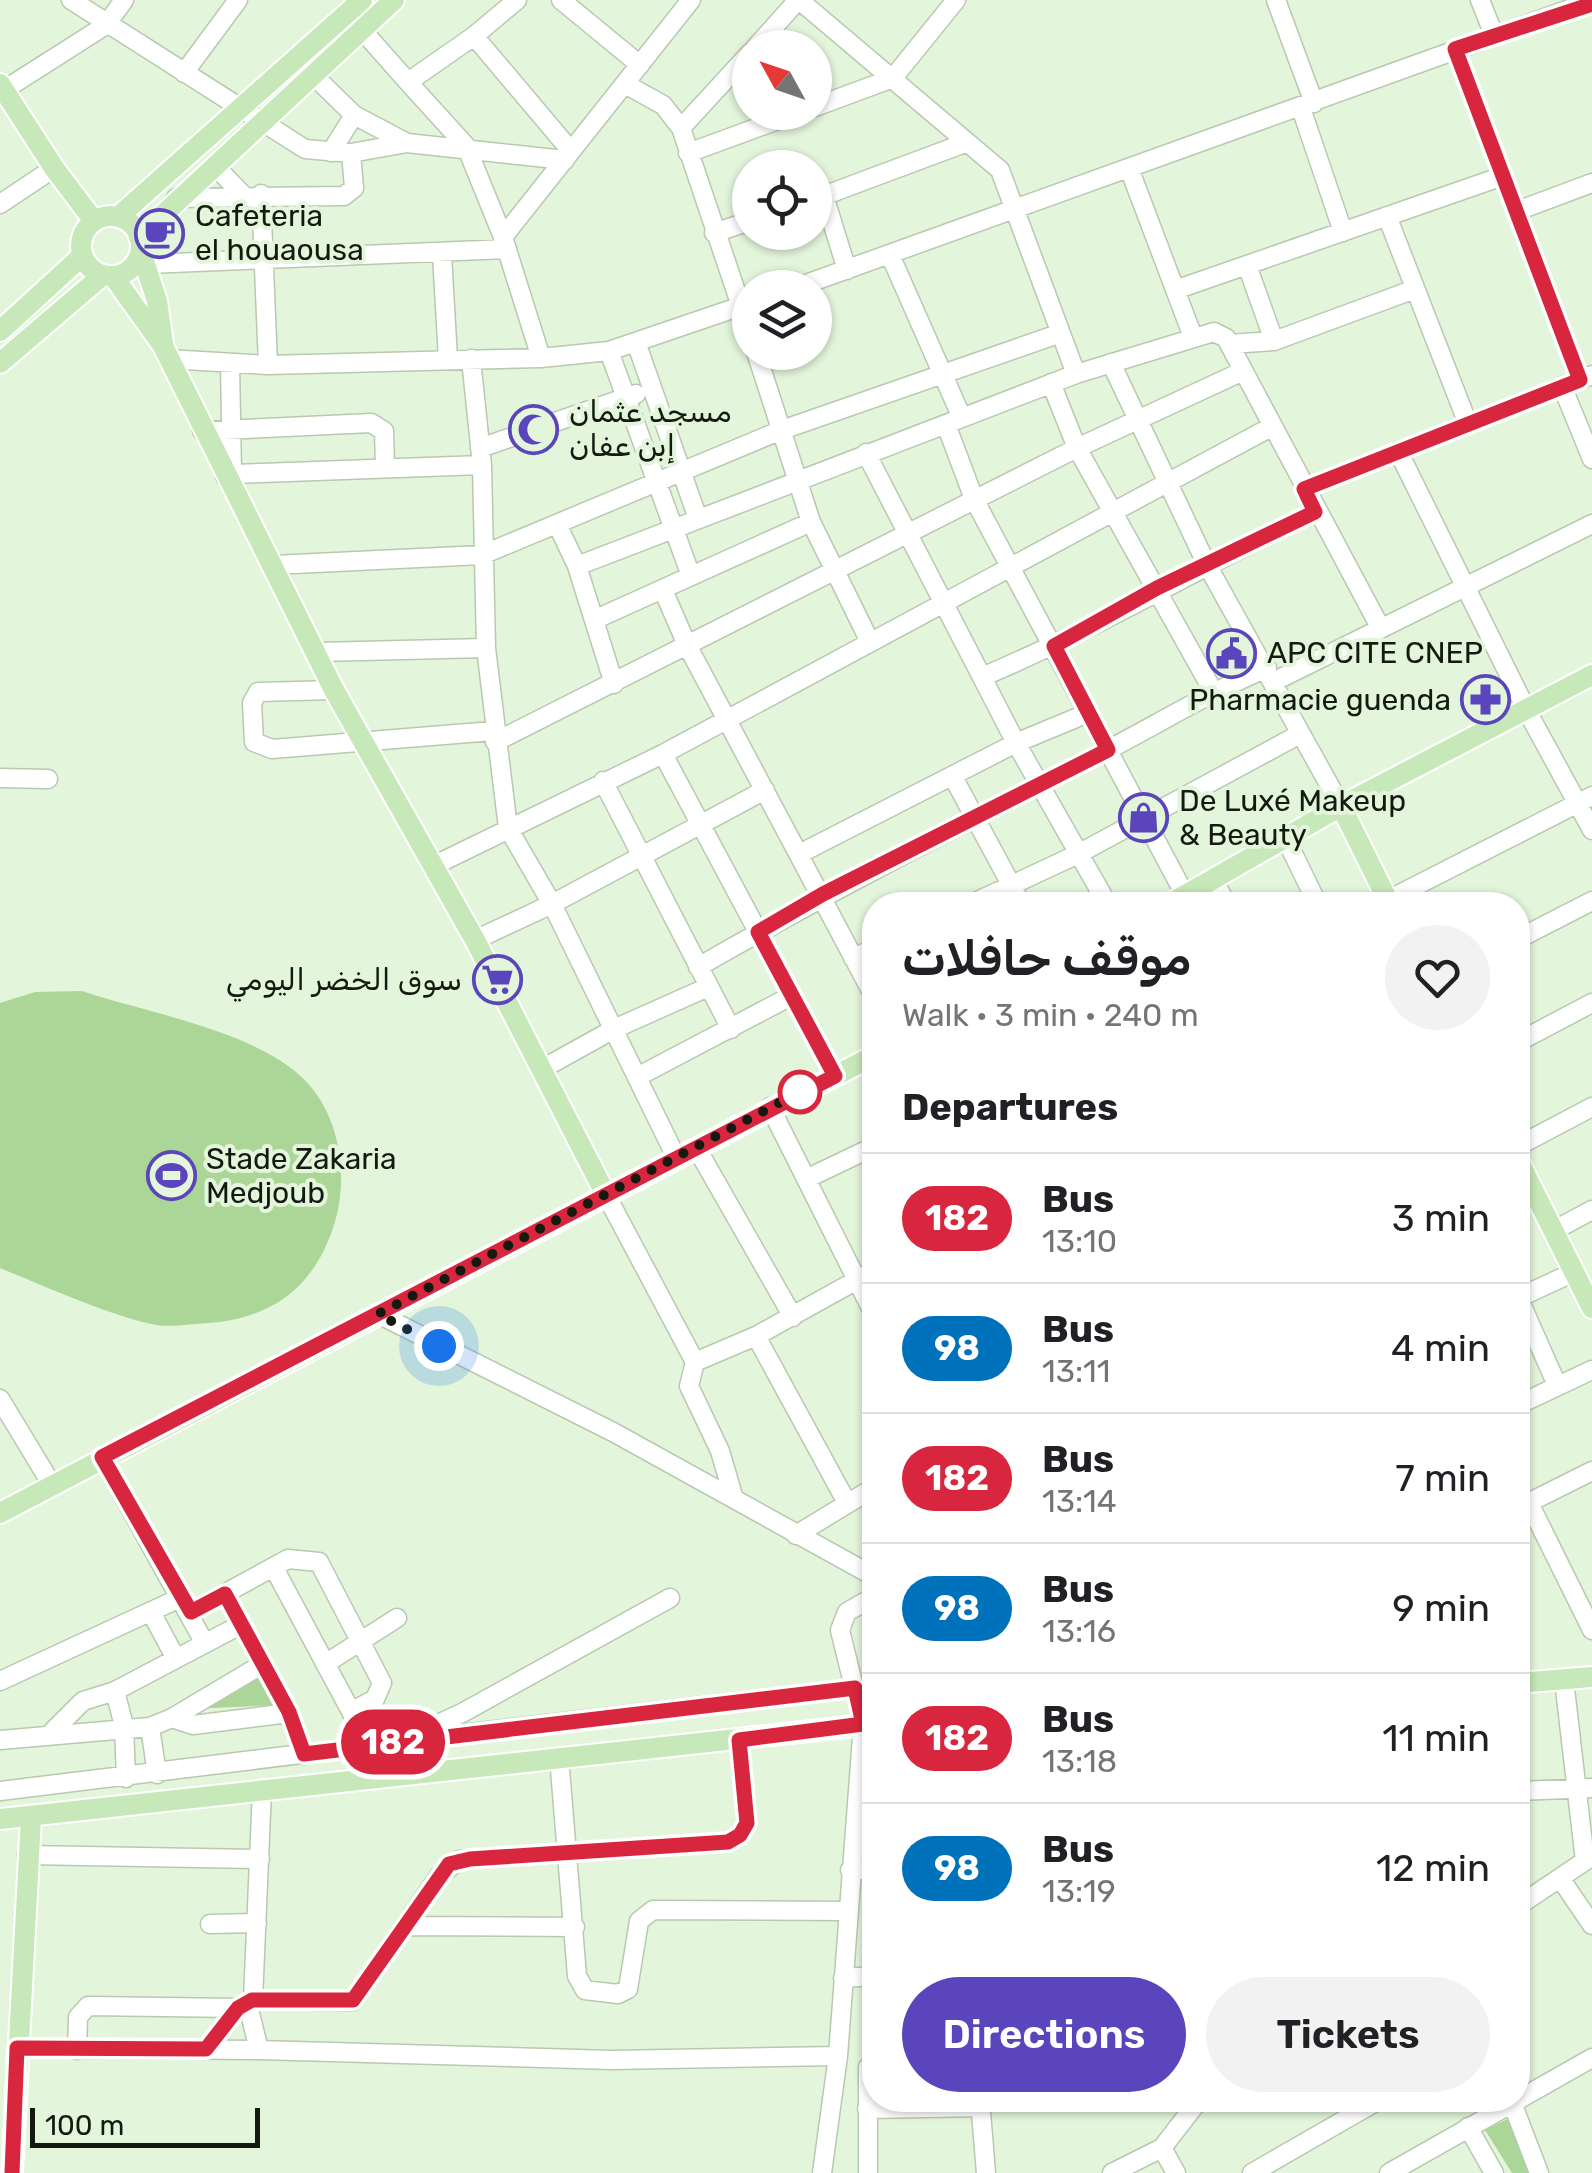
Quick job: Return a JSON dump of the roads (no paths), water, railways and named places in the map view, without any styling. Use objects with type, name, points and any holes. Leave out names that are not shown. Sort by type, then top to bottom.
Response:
[{"type":"main road","points":[[118,217],[362,0]]},
{"type":"main road","points":[[0,363],[108,276],[131,268],[176,198],[394,0]]},
{"type":"main road","points":[[2,87],[54,168],[94,220]]},
{"type":"main road","points":[[0,331],[82,256],[82,236],[94,220],[118,217],[132,224],[143,251],[166,352],[202,431],[229,475],[362,743],[476,940],[605,1193]]},
{"type":"main road","points":[[82,256],[108,276],[166,352]]},
{"type":"main road","points":[[1189,892],[1340,806],[1592,675]]},
{"type":"main road","points":[[1340,806],[1383,892]]},
{"type":"main road","points":[[0,1513],[862,1062]]},
{"type":"main road","points":[[1530,1196],[1553,1230],[1592,1308]]},
{"type":"main road","points":[[1530,1682],[1592,1677]]},
{"type":"main road","points":[[0,1819],[862,1725]]},
{"type":"main road","points":[[12,2173],[31,1818]]},
{"type":"street","points":[[71,0],[264,120],[296,146],[351,153],[407,142],[568,155]]},
{"type":"street","points":[[2,87],[106,25],[124,0]]},
{"type":"street","points":[[184,73],[238,0]]},
{"type":"street","points":[[408,82],[474,36],[516,0]]},
{"type":"street","points":[[561,0],[640,65]]},
{"type":"street","points":[[770,30],[798,0],[1000,170],[1076,374]]},
{"type":"street","points":[[832,101],[893,78],[956,0]]},
{"type":"street","points":[[1276,0],[1343,232]]},
{"type":"street","points":[[1480,0],[1494,35]]},
{"type":"street","points":[[143,251],[262,260],[442,255],[505,243],[568,155],[689,1]]},
{"type":"street","points":[[832,275],[1591,1]]},
{"type":"street","points":[[362,30],[466,146],[505,243],[541,358]]},
{"type":"street","points":[[474,36],[568,155]]},
{"type":"street","points":[[1455,49],[1578,380],[1592,459]]},
{"type":"street","points":[[681,128],[732,72]]},
{"type":"street","points":[[313,76],[354,116],[407,142]]},
{"type":"street","points":[[625,84],[663,105],[681,128],[714,233],[732,273]]},
{"type":"street","points":[[331,152],[354,116]]},
{"type":"street","points":[[688,154],[752,130]]},
{"type":"street","points":[[832,192],[966,142]]},
{"type":"street","points":[[176,198],[350,194],[351,153]]},
{"type":"street","points":[[215,166],[252,195],[262,260],[268,365]]},
{"type":"street","points":[[0,204],[54,168]]},
{"type":"street","points":[[1129,168],[1193,338]]},
{"type":"street","points":[[1175,290],[1503,176]]},
{"type":"street","points":[[1517,211],[1592,184]]},
{"type":"street","points":[[1387,216],[1468,424]]},
{"type":"street","points":[[714,233],[732,227]]},
{"type":"street","points":[[832,229],[847,270]]},
{"type":"street","points":[[442,255],[448,359]]},
{"type":"street","points":[[891,256],[944,372],[974,499],[1148,818],[1173,892]]},
{"type":"street","points":[[1247,265],[1274,341]]},
{"type":"street","points":[[1230,344],[1274,341],[1415,290]]},
{"type":"street","points":[[166,352],[230,364],[268,365],[541,358],[609,351],[732,309]]},
{"type":"street","points":[[577,566],[697,516],[1076,374],[1214,332],[1230,344],[1315,512],[1380,627]]},
{"type":"street","points":[[272,565],[482,555],[656,485],[778,430],[1058,334]]},
{"type":"street","points":[[636,342],[697,516]]},
{"type":"street","points":[[609,351],[691,576]]},
{"type":"street","points":[[471,359],[481,456],[486,648],[508,828],[552,904],[638,1076],[792,1317]]},
{"type":"street","points":[[1110,363],[1206,563],[1340,806]]},
{"type":"street","points":[[230,364],[229,475],[385,468],[481,456],[652,388]]},
{"type":"street","points":[[761,370],[794,481],[832,570],[869,640]]},
{"type":"street","points":[[334,690],[258,692],[252,703],[254,742],[272,749],[494,736],[614,684],[974,499],[1241,372]]},
{"type":"street","points":[[1304,489],[1578,380]]},
{"type":"street","points":[[1051,384],[1077,448],[1213,691]]},
{"type":"street","points":[[202,431],[372,423],[384,431],[385,468]]},
{"type":"street","points":[[433,866],[662,754],[726,716],[1272,427]]},
{"type":"street","points":[[1398,451],[1526,709],[1584,799],[1592,830]]},
{"type":"street","points":[[866,453],[1016,743],[1100,892]]},
{"type":"street","points":[[982,677],[1054,646],[1157,588],[1315,512]]},
{"type":"street","points":[[596,619],[811,522]]},
{"type":"street","points":[[698,966],[823,894],[1108,750],[1213,691],[1271,675],[1380,627],[1592,524]]},
{"type":"street","points":[[558,526],[596,619],[614,684]]},
{"type":"street","points":[[664,590],[688,645],[823,894],[862,974]]},
{"type":"street","points":[[318,652],[486,648]]},
{"type":"street","points":[[801,854],[1016,743],[1088,713]]},
{"type":"street","points":[[997,892],[1148,818],[1300,734]]},
{"type":"street","points":[[662,754],[835,1076]]},
{"type":"street","points":[[0,778],[48,779]]},
{"type":"street","points":[[953,778],[1014,892]]},
{"type":"street","points":[[603,781],[731,1029]]},
{"type":"street","points":[[476,940],[552,904],[765,790]]},
{"type":"street","points":[[1410,892],[1584,799]]},
{"type":"street","points":[[1285,837],[1312,892]]},
{"type":"street","points":[[1213,878],[1220,892]]},
{"type":"street","points":[[1530,932],[1592,901]]},
{"type":"street","points":[[853,958],[862,954]]},
{"type":"street","points":[[542,1070],[614,1030],[708,987]]},
{"type":"street","points":[[638,1076],[791,996]]},
{"type":"street","points":[[1530,1036],[1592,1002]]},
{"type":"street","points":[[770,1107],[862,1291]]},
{"type":"street","points":[[1530,1140],[1592,1107]]},
{"type":"street","points":[[806,1179],[862,1152]]},
{"type":"street","points":[[605,1193],[695,1362],[689,1386],[720,1450],[734,1499]]},
{"type":"street","points":[[1553,1230],[1592,1210]]},
{"type":"street","points":[[1530,1292],[1574,1272]]},
{"type":"street","points":[[695,1362],[756,1336],[862,1276]]},
{"type":"street","points":[[378,1314],[613,1432],[862,1570]]},
{"type":"street","points":[[1530,1325],[1556,1385]]},
{"type":"street","points":[[756,1336],[846,1501]]},
{"type":"street","points":[[1530,1399],[1592,1370]]},
{"type":"street","points":[[0,1399],[52,1485]]},
{"type":"street","points":[[102,1457],[204,1642]]},
{"type":"street","points":[[1530,1502],[1592,1471]]},
{"type":"street","points":[[796,1536],[862,1493]]},
{"type":"street","points":[[1530,1519],[1592,1630]]},
{"type":"street","points":[[0,1681],[151,1612],[225,1594],[293,1558],[318,1562],[382,1683],[375,1699],[351,1712]]},
{"type":"street","points":[[274,1568],[369,1745]]},
{"type":"street","points":[[225,1594],[289,1712],[304,1754]]},
{"type":"street","points":[[399,1742],[462,1713],[670,1598]]},
{"type":"street","points":[[862,1602],[841,1621],[841,1640],[862,1706]]},
{"type":"street","points":[[151,1612],[175,1657]]},
{"type":"street","points":[[325,1664],[397,1618]]},
{"type":"street","points":[[51,1733],[75,1705],[115,1691],[240,1624]]},
{"type":"street","points":[[0,1740],[124,1726],[150,1727],[262,1664]]},
{"type":"street","points":[[1530,1898],[1588,1859],[1584,1788],[1564,1680]]},
{"type":"street","points":[[0,1791],[855,1688]]},
{"type":"street","points":[[115,1691],[124,1726],[126,1778]]},
{"type":"street","points":[[172,1718],[193,1724],[289,1712]]},
{"type":"street","points":[[150,1727],[157,1774]]},
{"type":"street","points":[[77,2050],[78,2017],[88,2006],[353,2000],[439,1876],[459,1860],[728,1842],[740,1835],[747,1823],[748,1802],[739,1740]]},
{"type":"street","points":[[559,1757],[570,1852],[577,1976],[590,1992],[618,1994],[631,1982],[639,1922],[653,1910],[847,1911]]},
{"type":"street","points":[[822,2173],[837,2062],[850,1870],[862,1778]]},
{"type":"street","points":[[1530,1790],[1584,1788]]},
{"type":"street","points":[[259,2050],[246,2004],[257,1923],[262,1790]]},
{"type":"street","points":[[27,1856],[260,1859]]},
{"type":"street","points":[[850,1870],[862,1870]]},
{"type":"street","points":[[1560,1878],[1592,1925]]},
{"type":"street","points":[[210,1924],[257,1923]]},
{"type":"street","points":[[404,1926],[575,1927]]},
{"type":"street","points":[[844,1978],[862,1977]]},
{"type":"street","points":[[206,2049],[246,2004]]},
{"type":"street","points":[[17,2048],[862,2065]]},
{"type":"street","points":[[1530,2092],[1592,2058]]},
{"type":"street","points":[[867,2112],[868,2173]]},
{"type":"street","points":[[981,2112],[986,2173]]},
{"type":"street","points":[[1112,2173],[1162,2148],[1190,2112]]},
{"type":"street","points":[[1252,2173],[1345,2112]]},
{"type":"street","points":[[1388,2173],[1494,2112]]},
{"type":"street","points":[[1516,2112],[1539,2173]]},
{"type":"street","points":[[1468,2127],[1494,2173]]},
{"type":"street","points":[[1162,2148],[1176,2173]]},
{"type":"place","name":"Cafeteria el houaousa","points":[[160,233]]},
{"type":"place","name":"مسجد عثمان إبن عفان","points":[[534,429]]},
{"type":"place","name":"APC CITE CNEP","points":[[1232,653]]},
{"type":"place","name":"Pharmacie guenda","points":[[1486,700]]},
{"type":"place","name":"De Luxé Makeup & Beauty","points":[[1144,818]]},
{"type":"place","name":"سوق الخضر اليومي","points":[[497,980]]},
{"type":"place","name":"Stade Zakaria Medjoub","points":[[171,1176]]}]
